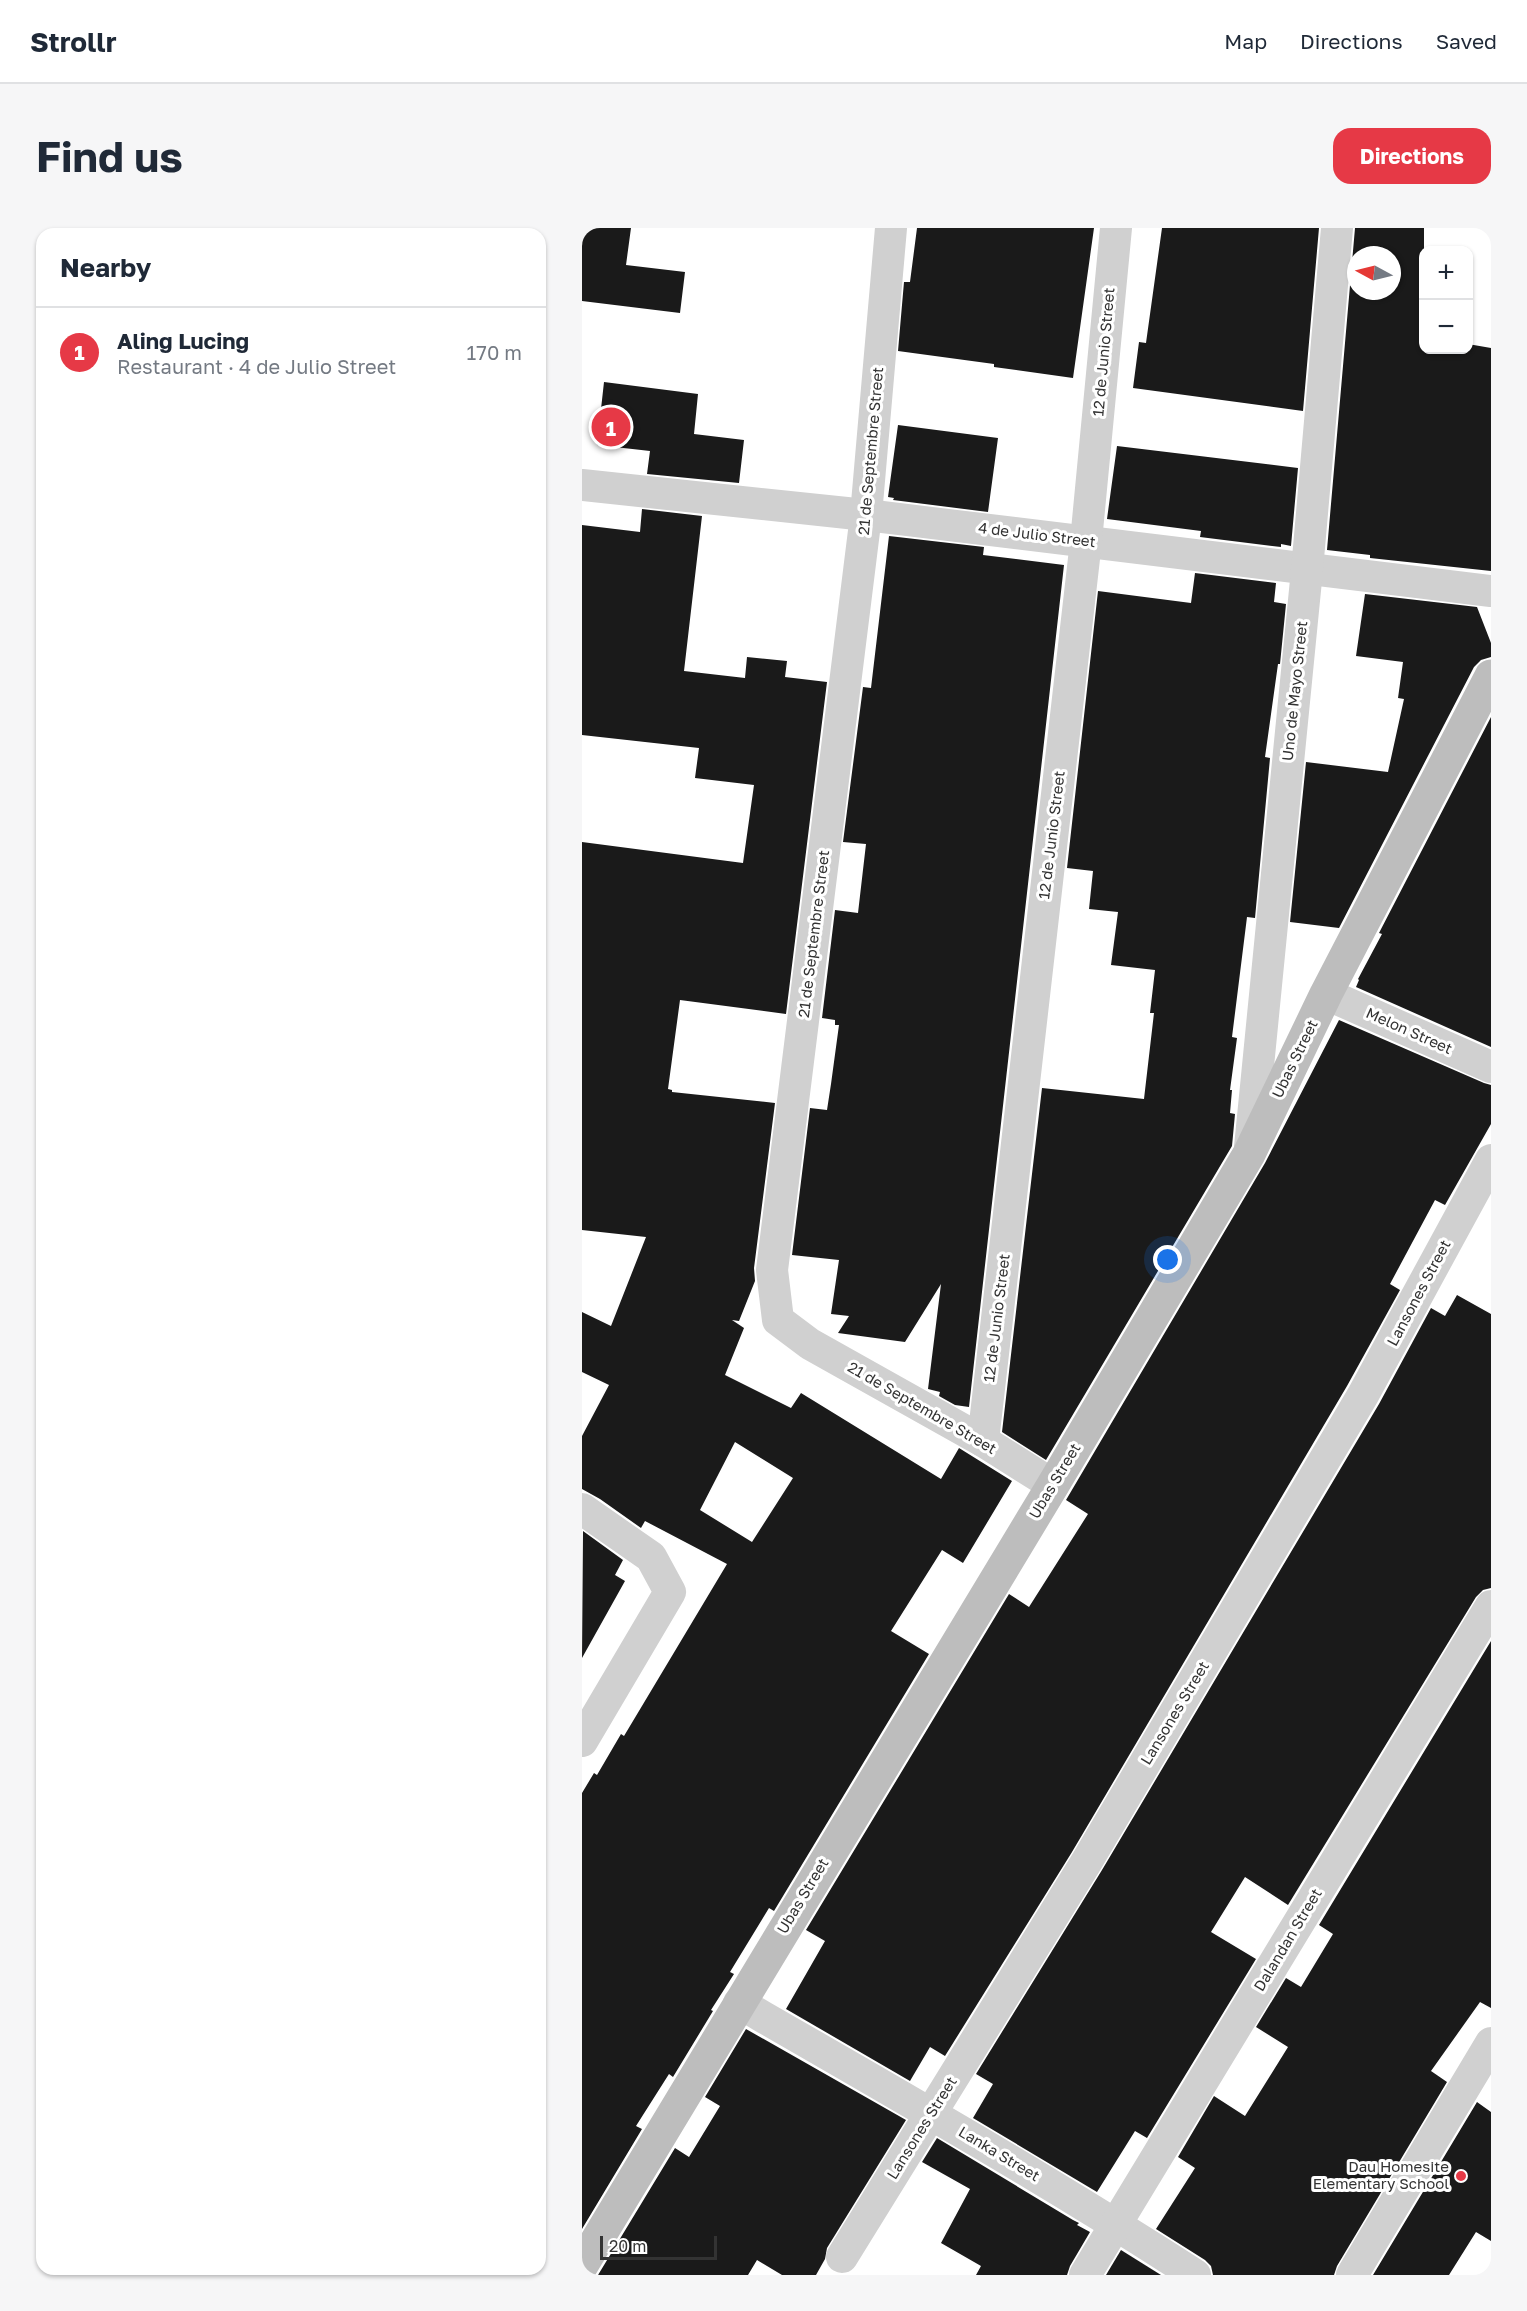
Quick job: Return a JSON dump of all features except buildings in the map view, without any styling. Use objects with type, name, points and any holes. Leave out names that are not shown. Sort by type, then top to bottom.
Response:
[{"type":"street","name":"21 de Septembre Street","points":[[891,228],[867,515],[772,1270],[778,1320],[810,1344],[983,1441],[1053,1485]]},
{"type":"street","name":"12 de Junio Street","points":[[983,1441],[1086,541],[1116,228]]},
{"type":"street","name":"Uno de Mayo Street","points":[[1249,1154],[1307,570],[1337,228]]},
{"type":"street","name":"4 de Julio Street","points":[[582,485],[867,515],[1491,591]]},
{"type":"street","name":"Ubas Street","points":[[582,2265],[1053,1485],[1249,1154],[1326,994],[1491,675]]},
{"type":"street","name":"Melon Street","points":[[1326,994],[1491,1067]]},
{"type":"street","name":"Lansones Street","points":[[842,2257],[1088,1861],[1364,1395],[1491,1160]]},
{"type":"street","points":[[582,1509],[651,1557],[670,1592],[582,1741]]},
{"type":"street","name":"Dalandan Street","points":[[1085,2275],[1491,1606]]},
{"type":"street","name":"Lanka Street","points":[[739,2003],[932,2113],[1195,2275]]},
{"type":"street","points":[[1352,2275],[1491,2043]]},
{"type":"place","name":"Aling Lucing","points":[[611,427]]},
{"type":"place","name":"Dau Homesite Elementary School","points":[[1461,2176]]}]
